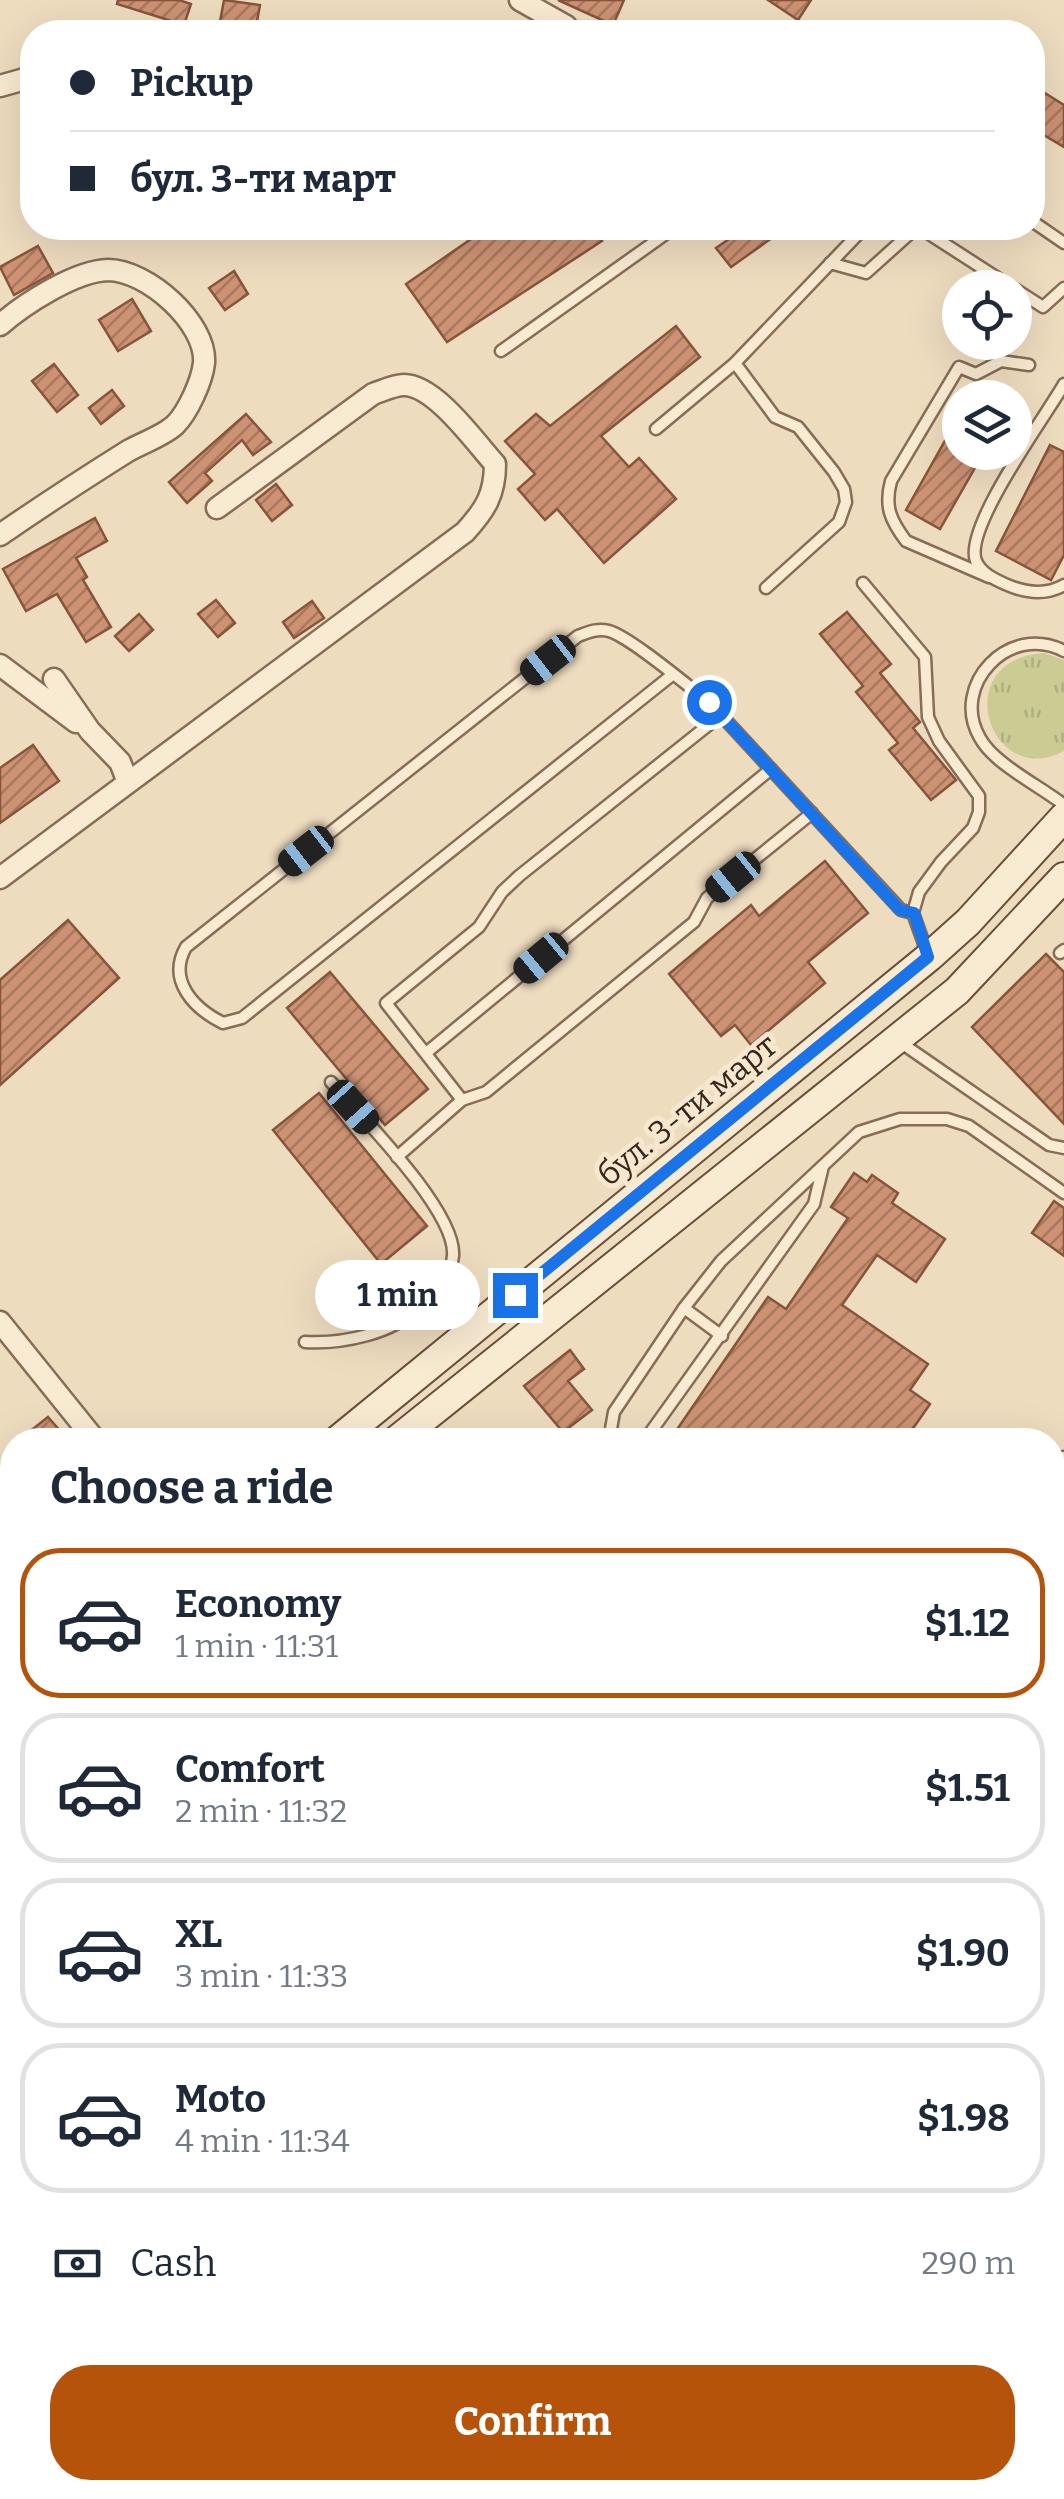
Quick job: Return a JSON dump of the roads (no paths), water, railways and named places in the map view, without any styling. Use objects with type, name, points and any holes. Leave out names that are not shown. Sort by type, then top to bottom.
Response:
[{"type":"street","points":[[520,0],[555,20]]},
{"type":"street","points":[[0,325],[63,283],[106,270],[136,275],[160,288],[171,300],[198,336],[204,362],[196,390],[175,425],[0,535]]},
{"type":"street","points":[[0,878],[465,532],[486,509],[495,487],[495,464],[441,404],[418,388],[401,385],[372,394],[217,508]]},
{"type":"street","points":[[0,664],[90,732],[120,762],[127,780]]},
{"type":"street","points":[[54,679],[90,732]]},
{"type":"street","name":"бул. 3-ти март","points":[[353,1428],[928,957],[968,922],[1064,817]]},
{"type":"street","points":[[413,1428],[957,991],[1064,877]]},
{"type":"street","points":[[928,957],[957,991]]},
{"type":"street","points":[[0,1322],[85,1428]]},
{"type":"lane","points":[[501,351],[657,240]]},
{"type":"lane","points":[[656,429],[735,363],[852,240]]},
{"type":"lane","points":[[830,263],[866,273],[904,240]]},
{"type":"lane","points":[[937,240],[985,270]]},
{"type":"lane","points":[[1032,300],[1043,307],[1064,288]]},
{"type":"lane","points":[[1030,365],[1002,361],[976,374],[959,367],[891,481],[886,500],[896,530],[906,541],[1022,592],[1053,592],[1064,586]]},
{"type":"lane","points":[[735,363],[775,417],[798,427],[834,472],[846,502],[839,522],[766,588]]},
{"type":"lane","points":[[989,577],[976,560],[975,536],[1036,424],[1064,384]]},
{"type":"lane","points":[[863,583],[924,658],[928,717],[938,741],[979,796],[980,812],[973,828],[920,892],[914,913],[928,957]]},
{"type":"lane","points":[[672,675],[242,1018],[223,1023],[208,1015],[180,983],[177,970],[186,947],[578,636],[596,629],[613,632],[672,675],[721,715],[900,910],[914,913]]},
{"type":"lane","points":[[1064,651],[1037,643],[999,654],[980,675],[972,706],[980,738],[991,752],[1064,804]]},
{"type":"lane","points":[[462,1100],[386,1002],[479,928],[502,892],[519,876],[721,715]]},
{"type":"lane","points":[[426,1053],[770,768]]},
{"type":"lane","points":[[397,1157],[462,1100],[486,1092],[694,922],[707,898],[812,813]]},
{"type":"lane","points":[[896,1040],[1049,1145],[1064,1148]]},
{"type":"lane","points":[[305,1342],[328,1343],[374,1332],[410,1316],[440,1287],[453,1260],[452,1241],[443,1220],[397,1157],[330,1082]]},
{"type":"lane","points":[[611,1428],[614,1412],[720,1261],[860,1132],[900,1119],[947,1120],[969,1126],[1064,1193]]},
{"type":"lane","points":[[655,1428],[814,1204],[823,1165]]},
{"type":"lane","points":[[684,1308],[722,1336]]}]
